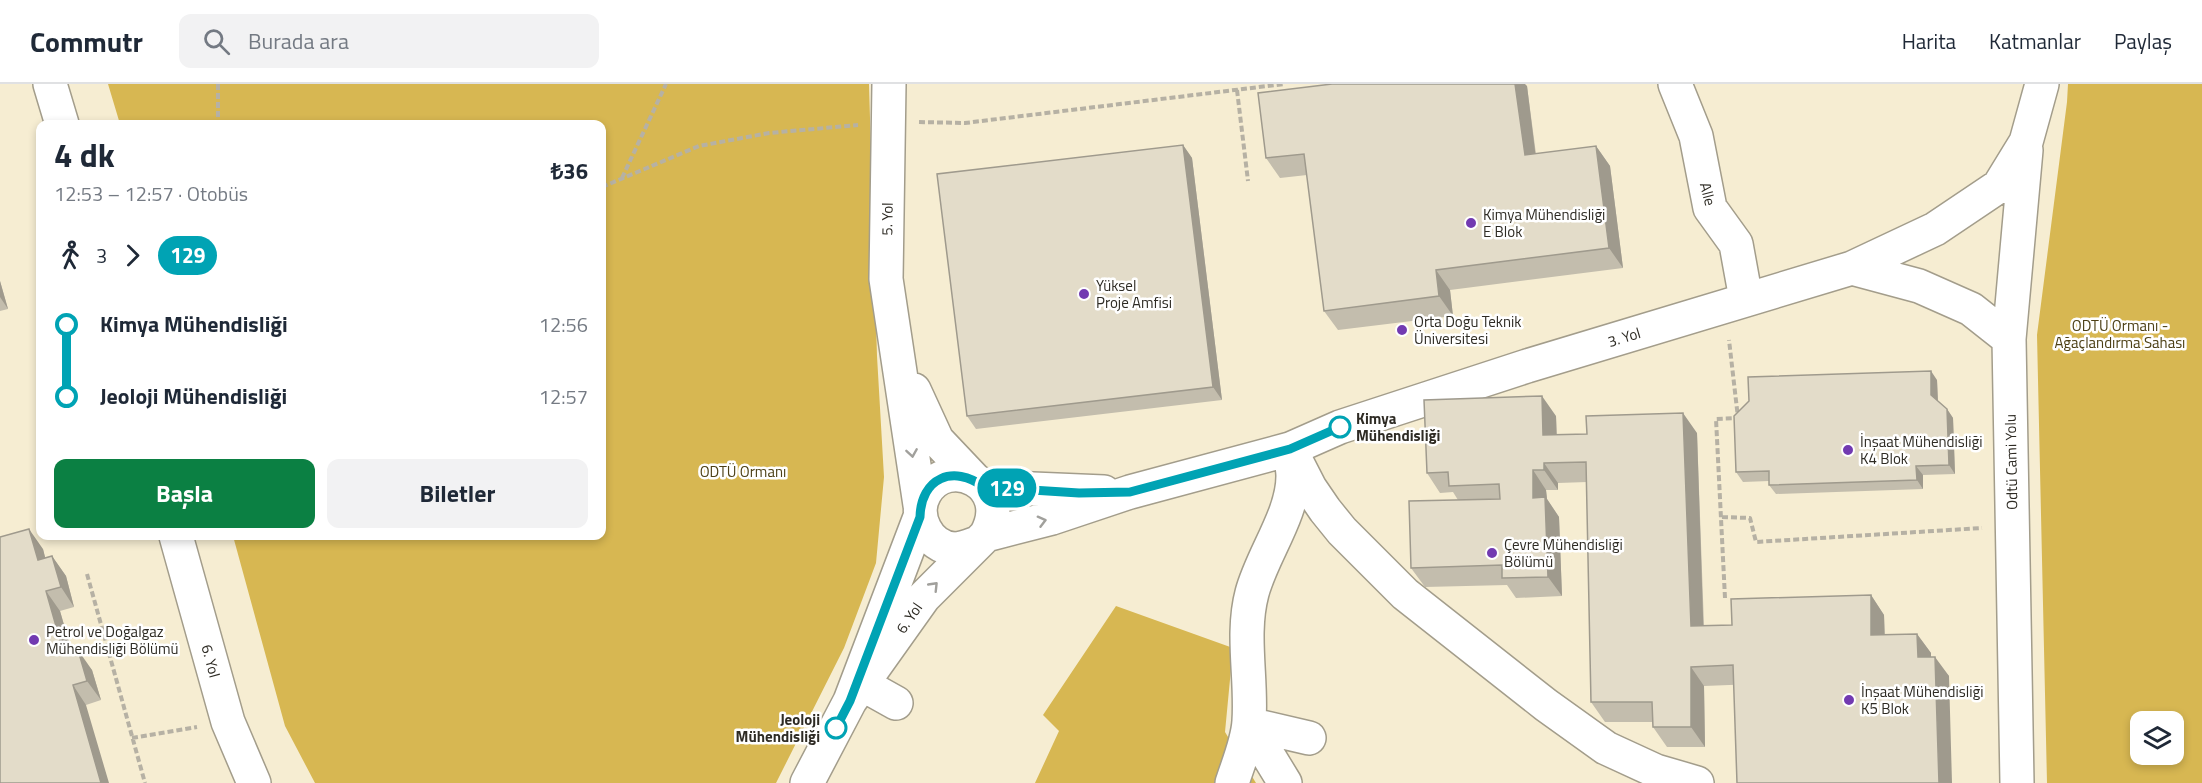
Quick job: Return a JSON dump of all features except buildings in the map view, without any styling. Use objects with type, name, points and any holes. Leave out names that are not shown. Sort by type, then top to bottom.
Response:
[{"type":"street","points":[[50,84],[61,120]]},
{"type":"street","name":"5. Yol","points":[[889,84],[886,279],[920,511]]},
{"type":"street","name":"Alle","points":[[1675,84],[1696,136],[1710,208],[1736,244],[1736,303]]},
{"type":"street","name":"3. Yol","points":[[981,539],[1130,492],[1290,449],[1340,427],[1527,366],[1852,268],[1935,229],[1999,186],[2026,142],[2043,84]]},
{"type":"street","name":"Odtü Cami Yolu","points":[[2017,783],[2009,339],[2026,142]]},
{"type":"street","points":[[1852,268],[1919,286],[1971,309],[2009,339]]},
{"type":"street","name":"5. Yol","points":[[897,353],[937,440],[979,483]]},
{"type":"street","points":[[1232,783],[1249,724],[1248,617],[1262,561],[1279,527],[1290,496],[1293,477],[1290,449]]},
{"type":"street","points":[[1290,449],[1310,488],[1325,510],[1342,531],[1405,594],[1546,705],[1606,748],[1656,771],[1697,783]]},
{"type":"street","points":[[958,475],[979,483],[992,498],[994,511],[992,524],[981,539],[966,548],[953,549],[941,546],[931,539],[924,529],[920,511],[925,493],[935,482],[946,476],[958,475]]},
{"type":"street","name":"3. Yol","points":[[979,483],[1079,493],[1130,492]]},
{"type":"street","name":"6. Yol","points":[[856,692],[920,511]]},
{"type":"street","name":"6. Yol","points":[[807,783],[856,692],[924,597],[981,539]]},
{"type":"street","name":"6. Yol","points":[[177,540],[228,722],[254,783]]},
{"type":"street","points":[[856,692],[896,703]]},
{"type":"street","points":[[1249,724],[1309,738]]},
{"type":"street","points":[[1249,724],[1285,783]]},
{"type":"path","points":[[218,84],[218,120]]},
{"type":"path","points":[[621,179],[666,84]]},
{"type":"path","points":[[606,185],[699,146],[769,133],[888,122],[965,123],[1284,84]]},
{"type":"path","points":[[1237,90],[1248,181]]},
{"type":"path","points":[[1725,598],[1716,419],[1738,418],[1736,303]]},
{"type":"path","points":[[1722,517],[1750,518],[1756,542],[2013,526]]},
{"type":"path","points":[[87,574],[145,783]]},
{"type":"path","points":[[132,738],[228,722]]},
{"type":"shaded area","name":"Orta Doğu Teknik Üniversitesi","points":[[0,84],[2202,84],[2202,783],[0,783]]},
{"type":"green space","name":"ODTÜ Ormanı","points":[[108,84],[869,84],[877,356],[884,477],[876,563],[844,648],[776,783],[315,783],[285,726],[234,540],[606,540],[606,120],[119,120]]},
{"type":"green space","name":"ODTÜ Ormanı - Ağaçlandırma Sahası","points":[[2068,84],[2202,84],[2202,783],[2047,783],[2037,335]]},
{"type":"green space","points":[[1116,606],[1233,648],[1225,732],[1256,783],[1035,783],[1059,731],[1043,715]]},
{"type":"bus line","name":"129","points":[[836,728],[850,701],[920,517],[920,505],[925,493],[935,482],[946,476],[958,475],[973,478],[984,487],[1079,493],[1130,492],[1290,449],[1340,427]]},
{"type":"place","name":"Kimya Mühendisliği E Blok","points":[[1471,223]]},
{"type":"place","name":"Yüksel Proje Amfisi","points":[[1084,294]]},
{"type":"place","name":"Orta Doğu Teknik Üniversitesi","points":[[1402,330]]},
{"type":"place","name":"Kimya Mühendisliği","points":[[1340,427]]},
{"type":"place","name":"İnşaat Mühendisliği K4 Blok","points":[[1848,450]]},
{"type":"place","name":"Çevre Mühendisliği Bölümü","points":[[1492,553]]},
{"type":"place","name":"Petrol ve Doğalgaz Mühendisliği Bölümü","points":[[34,640]]},
{"type":"place","name":"İnşaat Mühendisliği K5 Blok","points":[[1849,700]]},
{"type":"place","name":"Jeoloji Mühendisliği","points":[[836,728]]}]
